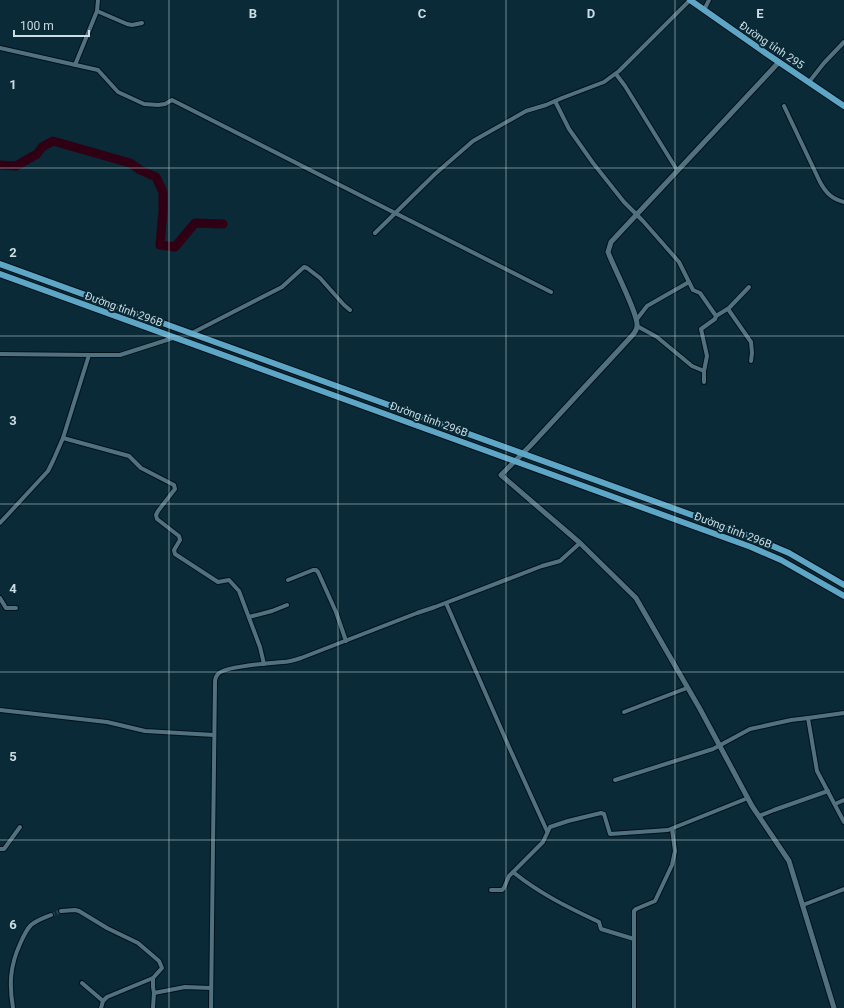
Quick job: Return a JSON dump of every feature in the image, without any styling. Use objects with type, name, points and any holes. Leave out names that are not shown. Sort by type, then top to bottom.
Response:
[{"type":"main road","name":"Đường tỉnh 295","points":[[690,0],[844,106]]},
{"type":"main road","name":"Đường tỉnh 296B","points":[[0,264],[747,535],[789,553],[844,585]]},
{"type":"main road","name":"Đường tỉnh 296B","points":[[0,274],[751,547],[781,560],[844,596]]},
{"type":"street","points":[[75,65],[97,11],[98,0]]},
{"type":"street","points":[[375,233],[435,174],[473,141],[526,111],[604,82],[616,74],[690,0]]},
{"type":"street","points":[[704,10],[709,0]]},
{"type":"street","points":[[97,11],[127,24],[132,25],[142,23]]},
{"type":"street","points":[[808,82],[844,42]]},
{"type":"street","points":[[0,48],[98,70],[118,92],[144,104],[158,105],[165,104],[172,100],[550,292]]},
{"type":"street","points":[[779,62],[611,242],[608,252],[637,319],[637,326],[630,339],[515,462],[501,475],[580,543],[636,598],[748,798],[789,861],[834,1008]]},
{"type":"street","points":[[616,74],[677,170]]},
{"type":"street","points":[[555,101],[569,129],[603,177],[679,262],[693,290],[700,293],[716,316]]},
{"type":"street","points":[[784,106],[820,182],[831,197],[844,202]]},
{"type":"street","points":[[192,333],[282,287],[304,267],[320,278],[350,310]]},
{"type":"street","points":[[637,319],[650,304],[689,282]]},
{"type":"street","points":[[704,382],[704,371],[708,356],[701,330],[715,319],[716,316],[728,309],[749,287]]},
{"type":"street","points":[[728,309],[751,342],[751,361]]},
{"type":"street","points":[[637,326],[657,337],[692,366],[704,371]]},
{"type":"street","points":[[0,354],[120,355],[173,338]]},
{"type":"street","points":[[0,523],[48,471],[63,438],[89,355]]},
{"type":"street","points":[[63,438],[129,456],[141,468],[174,485],[175,489],[158,511],[156,515],[157,519],[179,536],[180,540],[174,550],[175,554],[218,582],[229,580],[239,590],[260,647],[264,664]]},
{"type":"street","points":[[211,1008],[214,683],[218,674],[223,671],[291,661],[542,566],[560,561],[580,543]]},
{"type":"street","points":[[288,580],[313,570],[318,572],[336,612],[346,641]]},
{"type":"street","points":[[0,598],[6,608],[16,608]]},
{"type":"street","points":[[446,603],[547,830],[544,842],[509,876],[504,888],[502,890],[491,890]]},
{"type":"street","points":[[249,618],[287,605]]},
{"type":"street","points":[[624,712],[687,688]]},
{"type":"street","points":[[0,710],[107,722],[145,731],[214,735]]},
{"type":"street","points":[[615,780],[698,755],[720,746],[750,729],[777,723],[844,713]]},
{"type":"street","points":[[808,718],[817,771],[843,819]]},
{"type":"street","points":[[759,816],[828,791]]},
{"type":"street","points":[[547,830],[550,827],[568,821],[601,813],[604,814],[610,834],[649,831],[662,832],[748,798]]},
{"type":"street","points":[[835,804],[844,800]]},
{"type":"street","points":[[0,849],[4,850],[20,827]]},
{"type":"street","points":[[634,1008],[634,911],[655,901],[672,865],[675,851],[672,829]]},
{"type":"street","points":[[513,872],[571,910],[599,922],[601,929],[634,939]]},
{"type":"street","points":[[803,905],[844,889]]},
{"type":"street","points":[[61,911],[78,911],[138,943],[162,965],[161,970],[153,978],[107,997],[103,1001],[101,1008]]},
{"type":"street","points":[[13,1008],[11,994],[13,958],[31,925],[51,915]]},
{"type":"street","points":[[152,1008],[154,993],[153,978]]},
{"type":"street","points":[[82,983],[103,1001]]},
{"type":"street","points":[[154,993],[185,987],[211,988]]},
{"type":"waterway","points":[[0,165],[16,166],[37,154],[42,147],[53,141],[130,163],[140,170],[156,177],[163,192],[160,245],[175,247],[195,223],[223,224]]},
{"type":"tunnel","points":[[51,915],[61,911]]}]
